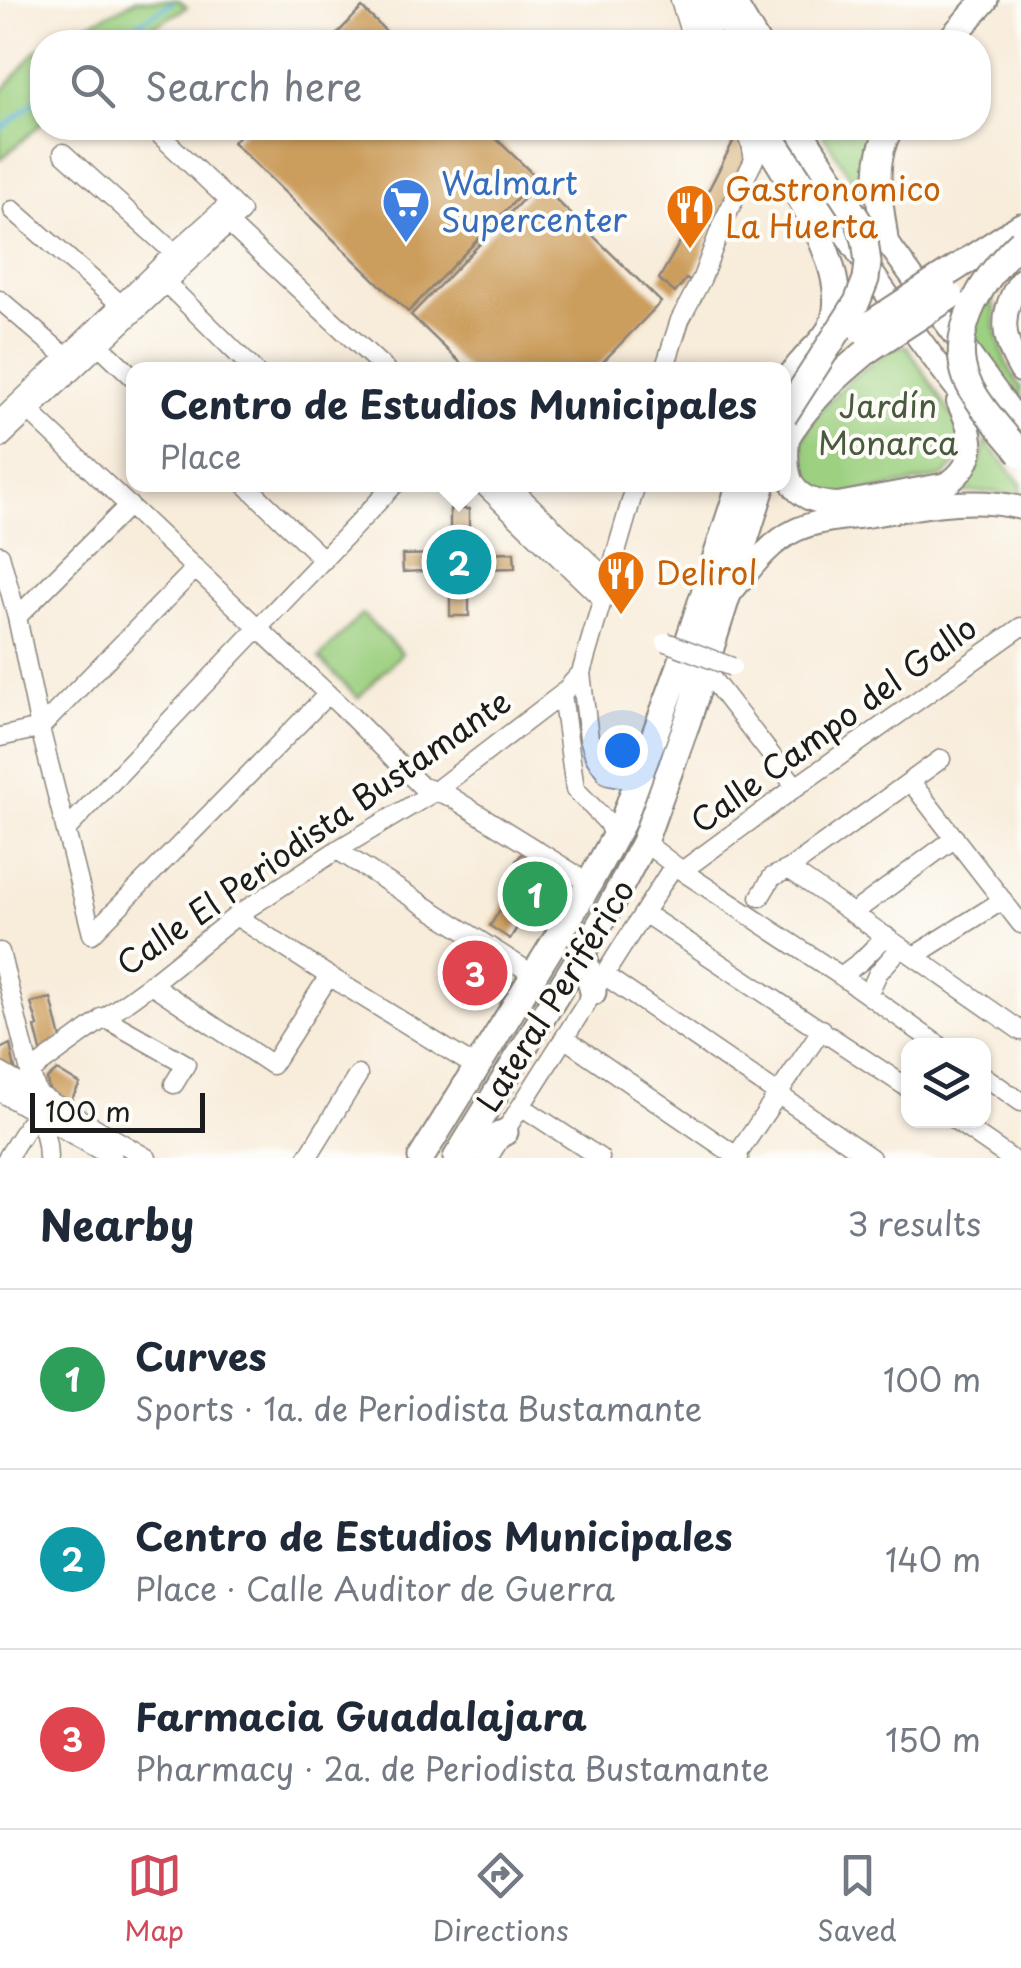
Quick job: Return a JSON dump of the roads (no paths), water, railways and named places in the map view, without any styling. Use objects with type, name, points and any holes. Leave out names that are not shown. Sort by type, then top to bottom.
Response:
[{"type":"highway","points":[[943,30],[966,0]]},
{"type":"highway","points":[[959,30],[985,0]]},
{"type":"highway","points":[[764,140],[822,237],[835,286],[837,309],[831,327],[791,377]]},
{"type":"highway","points":[[791,422],[856,303],[868,266],[866,240],[858,220],[806,140]]},
{"type":"highway","points":[[883,140],[877,186],[885,239]]},
{"type":"highway","points":[[791,395],[828,356],[866,339],[945,288],[1021,226]]},
{"type":"highway","points":[[1021,241],[982,288],[967,317],[962,347],[968,381],[1021,454]]},
{"type":"highway","points":[[945,288],[1021,254]]},
{"type":"highway","points":[[791,425],[866,339]]},
{"type":"highway","points":[[421,1158],[622,823],[680,666],[737,492]]},
{"type":"highway","points":[[688,720],[694,662],[749,492]]},
{"type":"highway","points":[[457,1158],[606,914],[644,842],[705,670],[761,492]]},
{"type":"highway","points":[[583,952],[599,984]]},
{"type":"highway","points":[[457,1158],[499,1149]]},
{"type":"main road","points":[[784,140],[839,227],[946,376],[1021,469]]},
{"type":"main road","points":[[817,140],[1021,425]]},
{"type":"main road","points":[[1021,280],[1004,315],[1006,338],[1021,371]]},
{"type":"main road","points":[[791,481],[806,498],[838,504],[947,484],[967,464],[972,448],[971,429],[946,376]]},
{"type":"main road","points":[[729,595],[775,544],[796,530],[817,523],[978,501],[1021,508]]},
{"type":"street","points":[[690,30],[724,20]]},
{"type":"street","points":[[71,361],[98,344],[126,308],[165,282],[179,258],[241,212],[165,140]]},
{"type":"street","points":[[667,362],[680,320],[754,160],[749,140]]},
{"type":"street","points":[[63,154],[179,258]]},
{"type":"street","points":[[0,438],[12,413],[179,258],[231,202]]},
{"type":"street","points":[[13,210],[126,308]]},
{"type":"street","points":[[228,224],[377,362]]},
{"type":"street","points":[[165,282],[246,362]]},
{"type":"street","points":[[0,300],[71,361]]},
{"type":"street","points":[[98,344],[126,370]]},
{"type":"street","points":[[12,413],[130,505],[421,786],[451,797],[589,883]]},
{"type":"street","points":[[253,492],[324,560]]},
{"type":"street","points":[[66,830],[324,560],[380,492]]},
{"type":"street","points":[[490,492],[602,599]]},
{"type":"street","points":[[516,492],[607,579]]},
{"type":"street","points":[[634,492],[581,673],[594,757],[608,775],[626,778],[652,740]]},
{"type":"street","points":[[17,618],[130,505]]},
{"type":"street","points":[[0,555],[92,934],[328,694]]},
{"type":"street","points":[[0,737],[40,728],[196,568]]},
{"type":"street","name":"Calle Campo del Gallo","points":[[678,868],[1021,627]]},
{"type":"street","points":[[666,642],[732,667]]},
{"type":"street","points":[[705,670],[796,788]]},
{"type":"street","name":"Calle El Periodista Bustamante","points":[[30,1072],[236,916],[434,792],[562,694],[581,673]]},
{"type":"street","points":[[562,694],[575,789],[607,822],[614,837]]},
{"type":"street","points":[[760,897],[772,877],[941,759]]},
{"type":"street","points":[[911,782],[1021,924]]},
{"type":"street","points":[[852,913],[955,838]]},
{"type":"street","points":[[644,842],[928,1038]]},
{"type":"street","points":[[337,850],[534,975]]},
{"type":"street","name":"Lateral Periférico","points":[[499,1149],[564,1038],[644,913],[678,868]]},
{"type":"street","points":[[788,869],[1021,1031]]},
{"type":"street","points":[[841,976],[861,962],[1003,900]]},
{"type":"street","points":[[644,913],[901,1083]]},
{"type":"street","points":[[236,916],[476,1067]]},
{"type":"street","points":[[868,996],[878,972],[900,946]]},
{"type":"street","points":[[0,952],[48,1142],[48,1158]]},
{"type":"street","points":[[861,962],[878,972]]},
{"type":"street","points":[[151,984],[272,1065],[329,976]]},
{"type":"street","points":[[599,984],[778,1094],[872,1158]]},
{"type":"street","points":[[103,1018],[186,1064],[174,1084]]},
{"type":"street","points":[[564,1038],[737,1157],[822,1029]]},
{"type":"street","points":[[0,1072],[113,1158]]},
{"type":"street","points":[[307,1158],[358,1075]]},
{"type":"street","points":[[991,1081],[1021,1102]]},
{"type":"street","points":[[0,1092],[37,1103],[148,1158]]},
{"type":"street","points":[[8,1158],[37,1103]]},
{"type":"street","points":[[522,1106],[600,1158]]},
{"type":"street","points":[[967,1128],[1010,1158]]},
{"type":"waterway","points":[[127,30],[172,3]]},
{"type":"waterway","points":[[0,130],[30,106]]},
{"type":"place","name":"Walmart Supercenter","points":[[406,244]]},
{"type":"place","name":"Gastronomico La Huerta","points":[[690,250]]},
{"type":"place","name":"Centro de Estudios Municipales","points":[[459,562]]},
{"type":"place","name":"Delirol","points":[[621,616]]},
{"type":"place","name":"Curves","points":[[535,894]]},
{"type":"place","name":"Farmacia Guadalajara","points":[[475,973]]},
{"type":"park label","name":"Jardín Monarca","points":[[888,426]]}]
